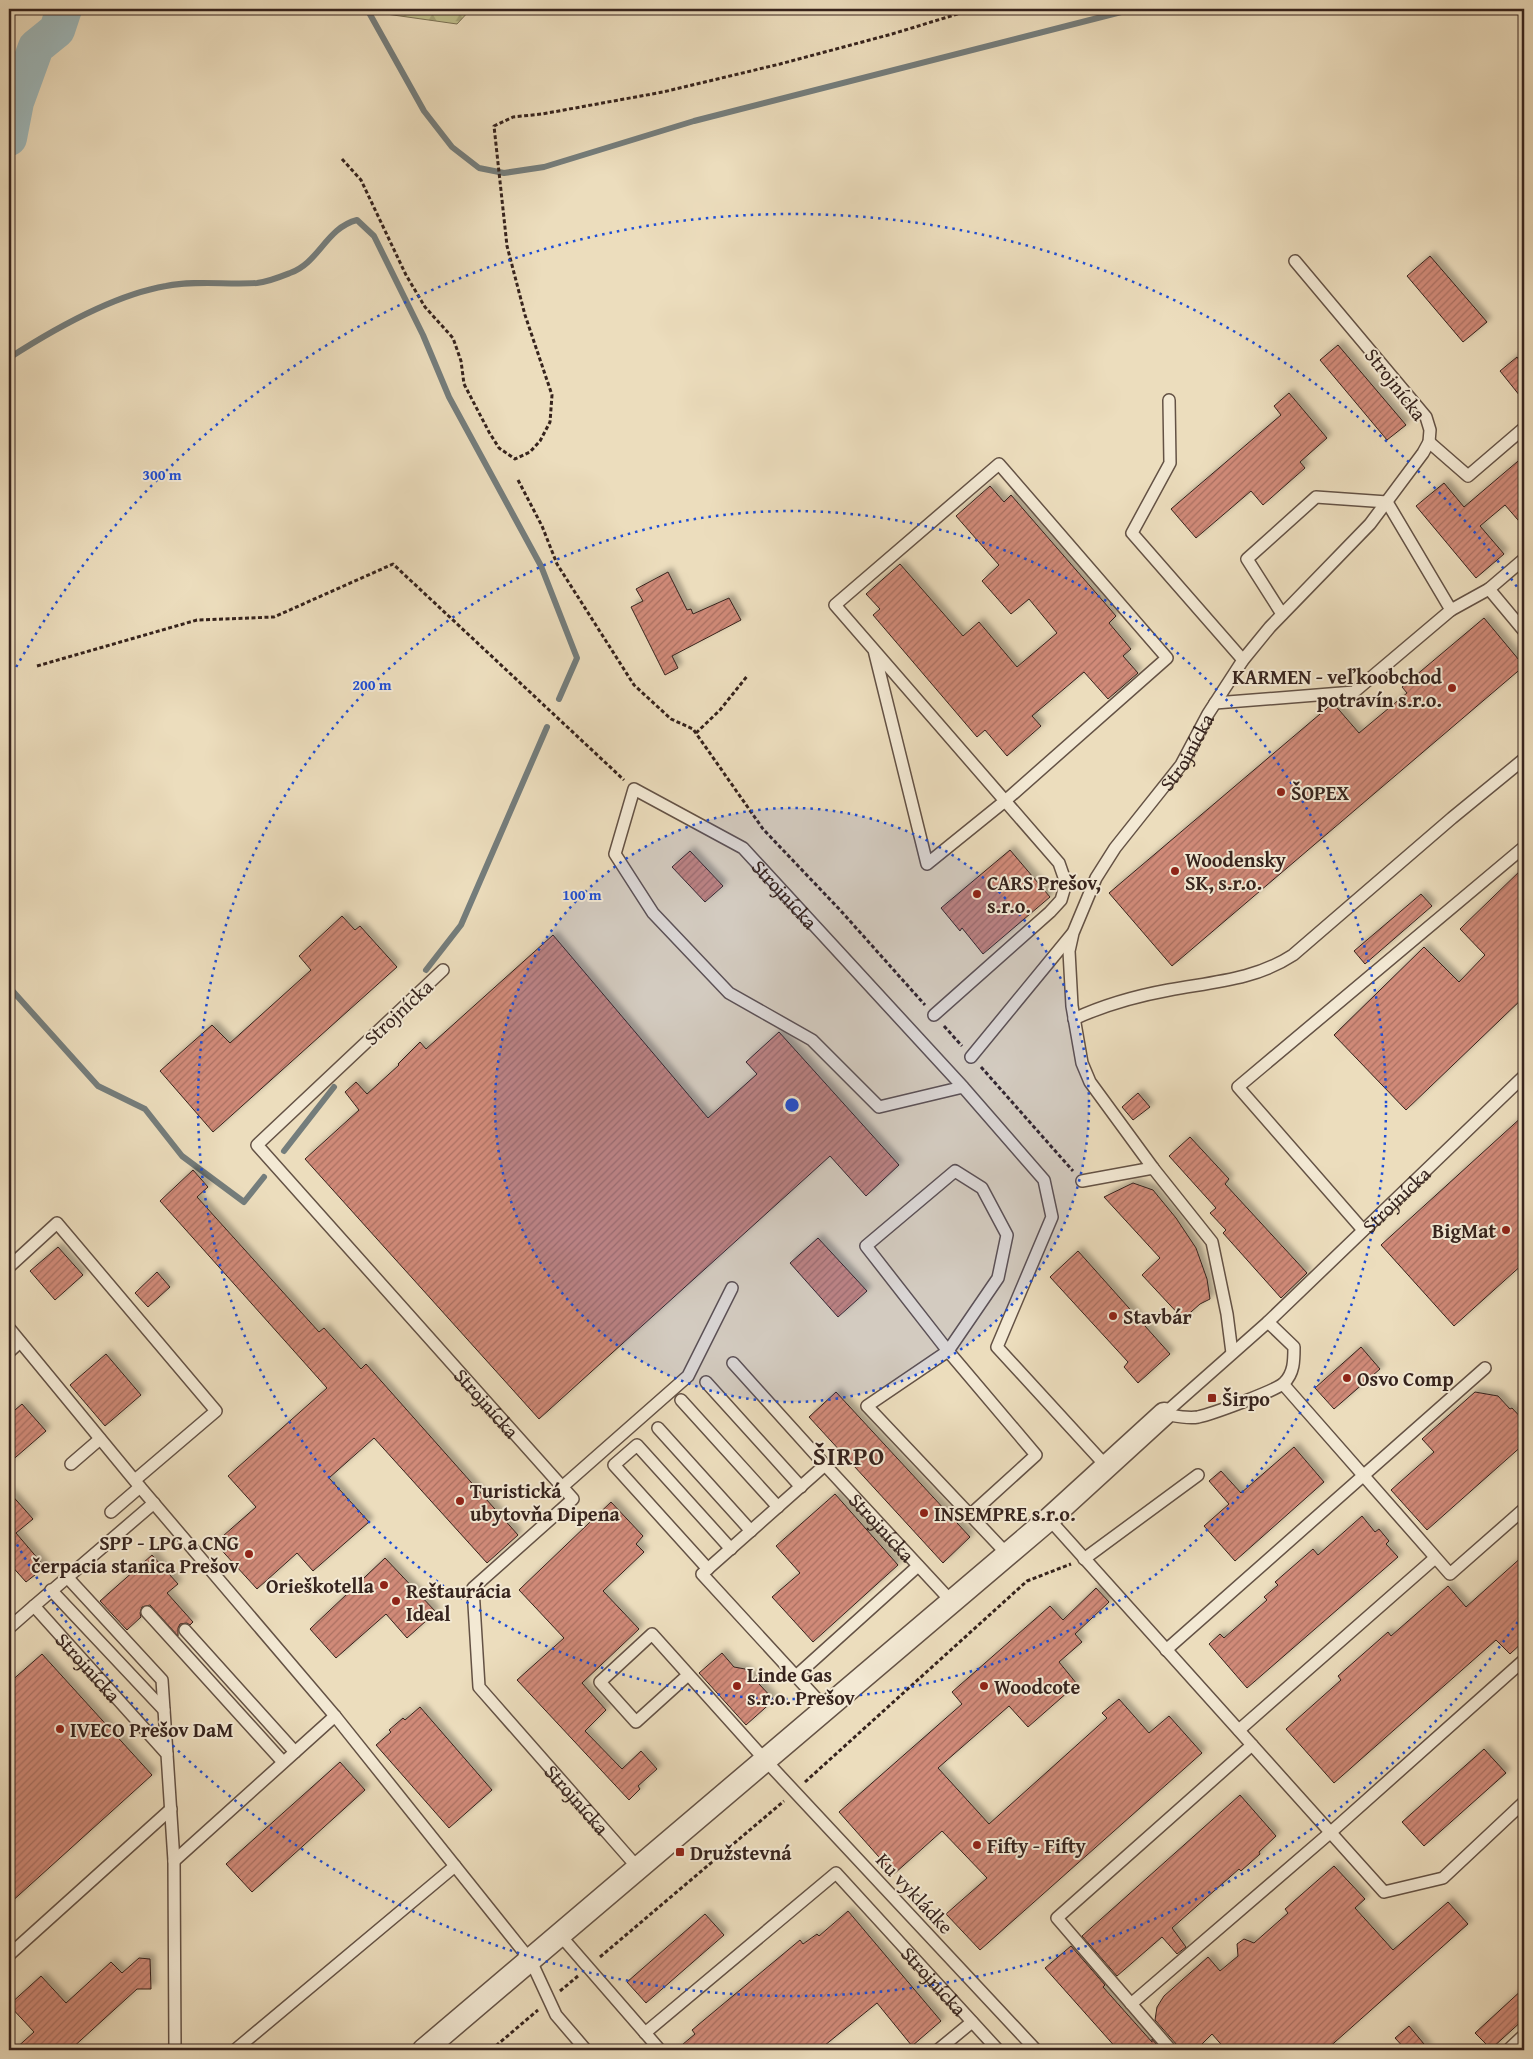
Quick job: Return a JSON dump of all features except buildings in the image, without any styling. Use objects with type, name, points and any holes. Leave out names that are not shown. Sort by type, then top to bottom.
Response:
[{"type":"street","name":"Strojnícka","points":[[424,2050],[1008,1555],[1164,1414]]},
{"type":"lane","name":"Strojnícka","points":[[1232,1353],[1212,1242],[1153,1168],[1090,1082],[1078,1046],[1069,951],[1073,933],[1096,878],[1115,848],[1181,765],[1215,703],[1243,660],[1282,614],[1359,536],[1387,502],[1424,452],[1429,442],[1430,430],[1426,417],[1295,261]]},
{"type":"lane","points":[[1169,400],[1170,464],[1132,533],[1243,660]]},
{"type":"lane","points":[[1429,442],[1468,476],[1524,428]]},
{"type":"lane","points":[[874,650],[927,864],[1005,801],[1167,658],[999,464],[835,605],[1005,801],[1059,863],[1066,883],[1061,900],[1050,912],[934,1015]]},
{"type":"lane","points":[[1282,614],[1247,559],[1316,497],[1387,502],[1451,610]]},
{"type":"lane","points":[[1215,703],[1354,692],[1451,610],[1489,590],[1524,559]]},
{"type":"lane","points":[[1489,590],[1524,631]]},
{"type":"lane","points":[[1074,1019],[1110,1004],[1170,990],[1230,980],[1276,967],[1293,955],[1452,818],[1524,759]]},
{"type":"lane","name":"Strojnícka","points":[[634,789],[743,848],[963,1087],[1044,1180],[1052,1217],[997,1347],[1107,1467]]},
{"type":"lane","points":[[634,789],[615,854],[653,913],[729,993],[812,1040],[879,1108],[963,1087]]},
{"type":"lane","points":[[1363,1230],[1238,1087],[1524,847]]},
{"type":"lane","points":[[971,1057],[1073,933]]},
{"type":"lane","name":"Strojnícka","points":[[443,970],[256,1145],[573,1499],[474,1588],[479,1687],[638,1868]]},
{"type":"lane","name":"Strojnícka","points":[[1164,1414],[1268,1322],[1524,1076]]},
{"type":"lane","points":[[1082,1181],[1153,1168]]},
{"type":"lane","points":[[970,1515],[1036,1455],[948,1351],[866,1246],[955,1170],[982,1188],[1007,1235],[998,1278],[948,1351],[867,1406],[970,1515],[1008,1555]]},
{"type":"lane","points":[[9,1267],[57,1223],[216,1411],[137,1484],[111,1512]]},
{"type":"lane","points":[[562,1488],[688,1376],[732,1288]]},
{"type":"lane","points":[[1164,1414],[1184,1418],[1197,1417],[1227,1408],[1284,1384],[1294,1368],[1294,1348],[1268,1322]]},
{"type":"lane","points":[[9,1328],[137,1484],[334,1716],[531,1961],[556,2015],[586,2050]]},
{"type":"lane","points":[[9,1352],[20,1342]]},
{"type":"lane","name":"Strojnícka","points":[[733,1363],[952,1602]]},
{"type":"lane","points":[[1166,1650],[1486,1368]]},
{"type":"lane","points":[[706,1382],[801,1487]]},
{"type":"lane","points":[[1284,1384],[1450,1574],[1524,1509]]},
{"type":"lane","points":[[681,1400],[778,1508]]},
{"type":"lane","points":[[658,1428],[751,1531]]},
{"type":"lane","points":[[71,1464],[100,1439]]},
{"type":"lane","points":[[708,1569],[614,1465],[638,1445],[731,1549]]},
{"type":"lane","points":[[825,1465],[702,1574],[826,1709]]},
{"type":"lane","points":[[1084,1559],[1198,1475]]},
{"type":"lane","points":[[9,1628],[154,1503]]},
{"type":"lane","points":[[1049,1519],[1384,1892],[1443,1878],[1524,1802]]},
{"type":"lane","points":[[1239,1730],[1435,1558]]},
{"type":"lane","points":[[796,1676],[918,1566]]},
{"type":"lane","points":[[67,1577],[162,1680],[174,1861],[175,2050]]},
{"type":"lane","points":[[51,1590],[164,1710]]},
{"type":"lane","name":"Strojnícka","points":[[34,1606],[167,1754]]},
{"type":"lane","points":[[147,1612],[283,1762]]},
{"type":"lane","points":[[184,1630],[295,1752]]},
{"type":"lane","name":"Ku vykládke","points":[[688,1675],[636,1722],[600,1682],[652,1634],[766,1761],[1036,2050]]},
{"type":"lane","points":[[1131,2004],[1331,1832],[1524,1660]]},
{"type":"lane","points":[[174,1861],[334,1716]]},
{"type":"lane","points":[[1172,2050],[1057,1918],[1252,1745]]},
{"type":"lane","points":[[9,1955],[170,1809]]},
{"type":"lane","points":[[235,2050],[455,1866]]},
{"type":"lane","name":"Strojnícka","points":[[645,2033],[836,1874],[998,2050]]},
{"type":"lane","points":[[560,1935],[660,2050]]},
{"type":"lane","points":[[938,2050],[972,2022]]},
{"type":"lane","points":[[1508,2050],[1524,2035]]},
{"type":"path","points":[[342,159],[361,180],[406,275],[425,307],[453,338],[461,361],[464,384],[489,432],[499,448],[515,459],[530,452],[540,440],[550,422],[552,395],[525,315],[507,246],[494,126],[513,117],[542,114],[663,92],[771,66],[892,34],[974,9]]},
{"type":"path","points":[[518,480],[542,526],[557,564],[634,685],[671,719],[693,729],[763,829],[841,911],[1082,1181]]},
{"type":"path","points":[[37,666],[197,620],[274,617],[393,564],[634,789]]},
{"type":"path","points":[[696,733],[720,710],[748,675]]},
{"type":"green space","points":[[375,9],[471,9],[457,24],[379,13]]},
{"type":"waterway","points":[[9,138],[16,102],[36,47],[57,30],[64,9]]},
{"type":"waterway","points":[[367,9],[424,111],[452,147],[479,168],[504,173],[544,167],[694,121],[1133,9]]},
{"type":"waterway","points":[[9,358],[85,314],[146,290],[189,283],[257,283],[286,275],[308,262],[338,230],[346,224],[357,220],[374,236],[423,335],[449,397],[541,566],[577,658],[559,699]]},
{"type":"waterway","points":[[426,970],[461,925],[547,727]]},
{"type":"waterway","points":[[9,987],[98,1086],[145,1109],[182,1156],[244,1202],[264,1177]]},
{"type":"waterway","points":[[284,1151],[334,1087]]},
{"type":"place","name":"KARMEN - veľkoobchod potravín s.r.o.","points":[[1452,688]]},
{"type":"place","name":"ŠOPEX","points":[[1281,792]]},
{"type":"place","name":"Woodensky SK, s.r.o.","points":[[1175,871]]},
{"type":"place","name":"CARS Prešov, s.r.o.","points":[[977,894]]},
{"type":"place","name":"BigMat","points":[[1506,1230]]},
{"type":"place","name":"Stavbár","points":[[1113,1316]]},
{"type":"place","name":"Osvo Comp","points":[[1347,1378]]},
{"type":"place","name":"Širpo","points":[[1212,1398]]},
{"type":"place","name":"Turistická ubytovňa Dipena","points":[[460,1501]]},
{"type":"place","name":"INSEMPRE s.r.o.","points":[[924,1513]]},
{"type":"place","name":"SPP - LPG a CNG čerpacia stanica Prešov","points":[[249,1554]]},
{"type":"place","name":"Orieškotella","points":[[384,1585]]},
{"type":"place","name":"Reštaurácia Ideal","points":[[396,1601]]},
{"type":"place","name":"Linde Gas s.r.o. Prešov","points":[[737,1686]]},
{"type":"place","name":"Woodcote","points":[[984,1686]]},
{"type":"place","name":"IVECO Prešov DaM","points":[[60,1729]]},
{"type":"place","name":"Fifty - Fifty","points":[[977,1845]]},
{"type":"place","name":"Družstevná","points":[[680,1852]]},
{"type":"district","name":"ŠIRPO","points":[[849,1456]]}]
